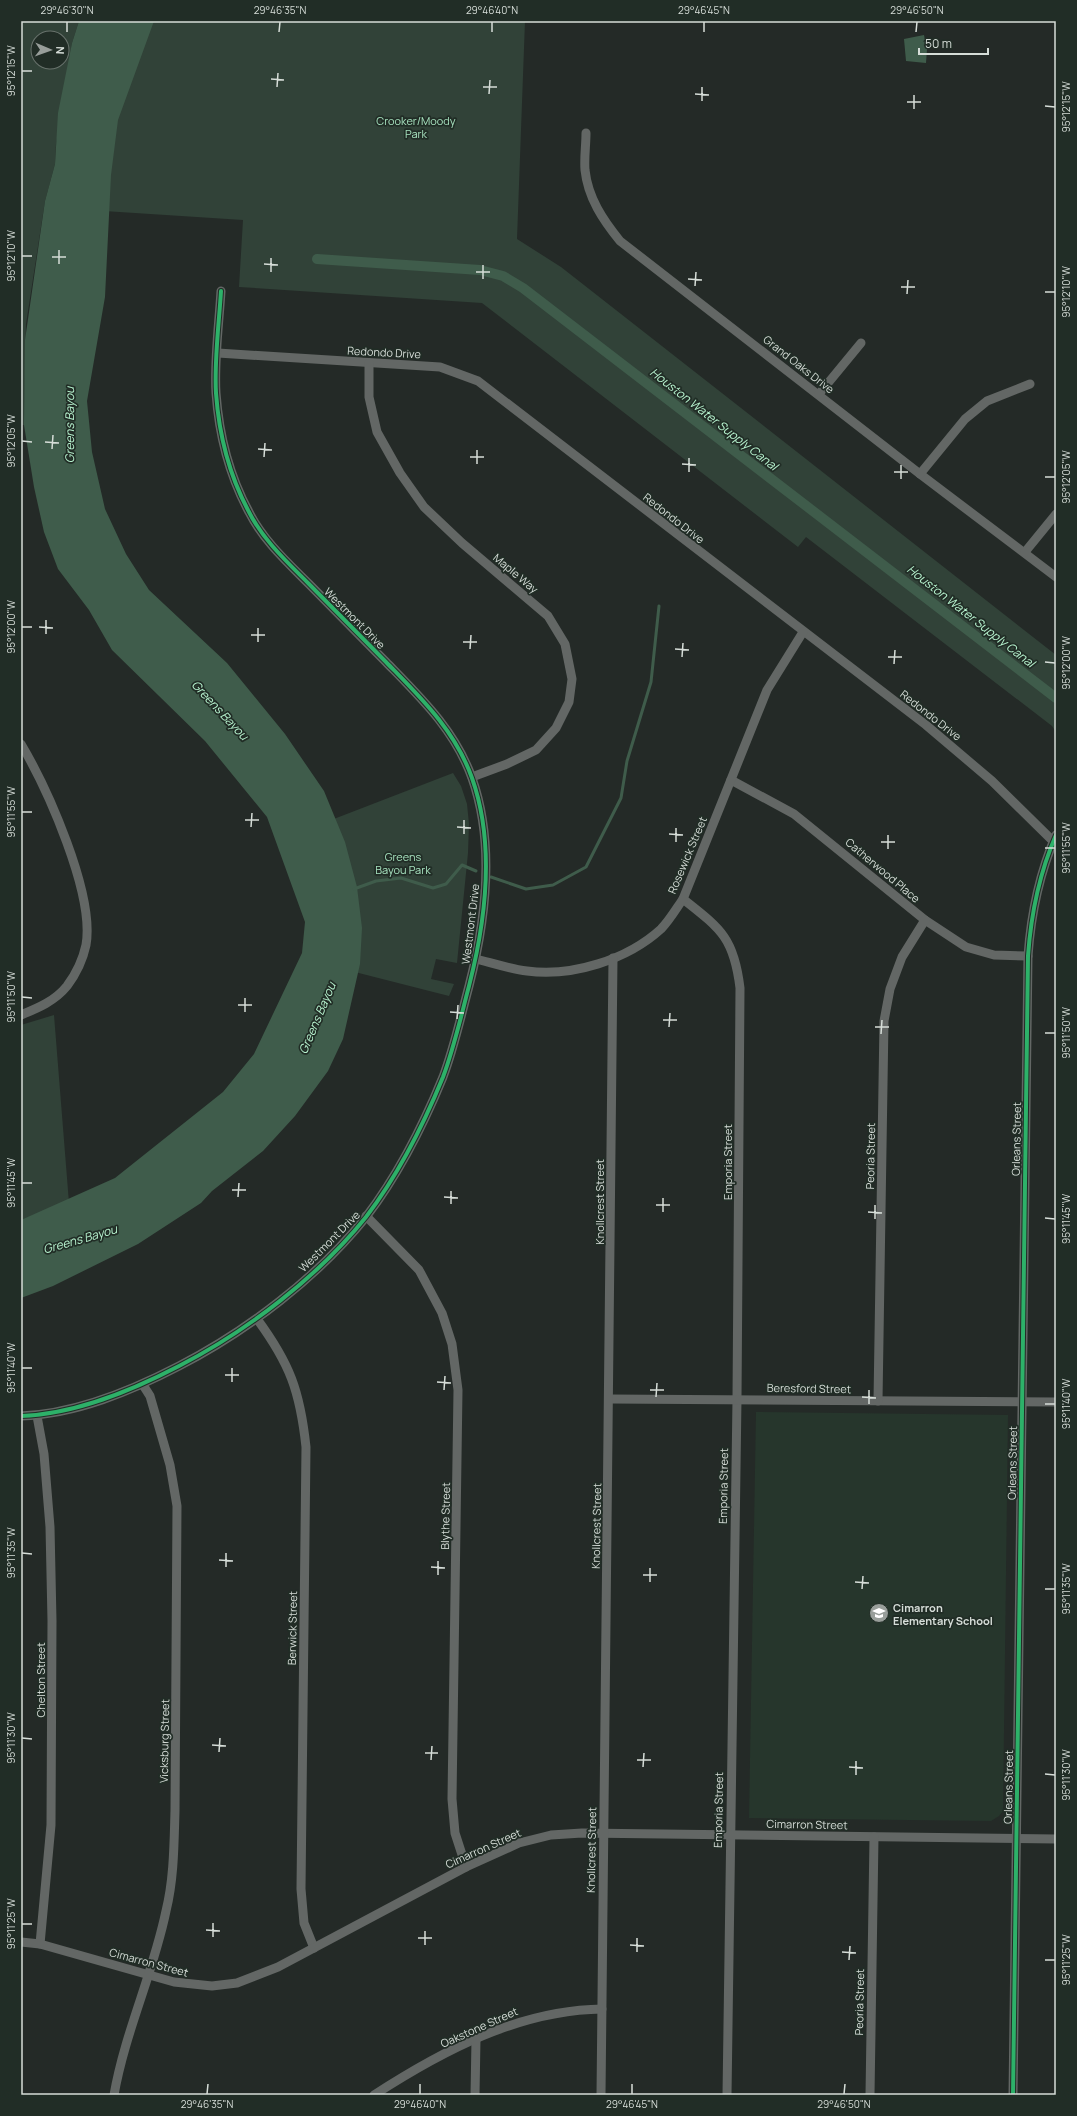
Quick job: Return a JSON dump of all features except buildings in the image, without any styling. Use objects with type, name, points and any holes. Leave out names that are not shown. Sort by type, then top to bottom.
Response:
[{"type":"street","name":"Grand Oaks Drive","points":[[586,133],[585,170],[591,194],[601,218],[620,241],[819,394],[920,474],[1025,552],[1056,577]]},
{"type":"street","name":"Westmont Drive","points":[[21,1416],[37,1416],[92,1403],[143,1385],[217,1347],[257,1319],[334,1251],[366,1216],[404,1159],[425,1119],[444,1074],[476,959],[486,863],[483,822],[472,777],[452,736],[429,706],[271,545],[250,514],[233,477],[221,435],[216,390],[221,291]]},
{"type":"street","points":[[819,394],[861,343]]},
{"type":"street","name":"Redondo Drive","points":[[218,353],[440,367],[478,381],[926,725],[961,754],[1055,840]]},
{"type":"street","name":"Maple Way","points":[[370,363],[369,397],[377,432],[400,473],[424,508],[462,544],[548,616],[565,644],[572,679],[569,702],[556,728],[536,750],[507,764],[472,777]]},
{"type":"street","points":[[920,474],[965,420],[987,401],[1030,384]]},
{"type":"street","points":[[1025,552],[1056,514]]},
{"type":"street","name":"Rosewick Street","points":[[476,959],[527,972],[560,972],[593,965],[614,958],[640,943],[661,928],[683,899],[767,690],[803,632]]},
{"type":"street","points":[[21,744],[35,767],[62,828],[78,879],[87,920],[86,944],[80,964],[67,986],[48,1003],[21,1015]]},
{"type":"street","name":"Catherwood Place","points":[[731,780],[794,814],[925,920],[966,947],[994,955],[1028,956]]},
{"type":"street","name":"Orleans Street","points":[[1013,2095],[1028,956],[1031,917],[1046,862],[1055,840]]},
{"type":"street","name":"Emporia Street","points":[[683,899],[713,923],[728,940],[738,967],[740,988],[737,1399],[727,2095]]},
{"type":"street","name":"Peoria Street","points":[[878,1401],[884,1020],[890,989],[902,957],[925,920]]},
{"type":"street","name":"Knollcrest Street","points":[[601,2095],[614,958]]},
{"type":"street","name":"Blythe Street","points":[[366,1216],[419,1270],[442,1312],[452,1344],[458,1390],[452,1799],[455,1832],[466,1867]]},
{"type":"street","name":"Berwick Street","points":[[257,1319],[278,1349],[294,1383],[302,1414],[306,1447],[301,1889],[304,1923],[314,1948]]},
{"type":"street","name":"Vicksburg Street","points":[[114,2095],[119,2065],[167,1910],[173,1862],[178,1545],[177,1506],[170,1465],[150,1396],[143,1385]]},
{"type":"street","name":"Beresford Street","points":[[610,1399],[1056,1402]]},
{"type":"street","name":"Chelton Street","points":[[37,1416],[44,1454],[50,1527],[52,1621],[51,1825],[40,1944]]},
{"type":"street","name":"Cimarron Street","points":[[21,1942],[40,1944],[148,1975],[192,1985],[212,1986],[237,1983],[278,1967],[466,1867],[525,1842],[550,1836],[603,1833],[1056,1839]]},
{"type":"street","name":"Peoria Street","points":[[870,2095],[874,1837]]},
{"type":"street","name":"Oakstone Street","points":[[374,2095],[404,2076],[476,2039],[508,2025],[539,2016],[575,2009],[602,2009]]},
{"type":"street","points":[[475,2095],[476,2039]]},
{"type":"shaded area","name":"Cimarron Elementary School","points":[[756,1412],[1008,1415],[1003,1811],[999,1816],[991,1821],[749,1818]]},
{"type":"green space","points":[[21,21],[79,21],[72,43],[70,56],[70,30],[30,30],[30,70],[68,70],[56,144],[55,164],[45,201],[26,324],[24,425],[21,425]]},
{"type":"green space","name":"Crooker/Moody Park","points":[[151,21],[525,21],[517,239],[561,267],[1056,655],[1056,732],[1052,726],[806,537],[798,547],[482,303],[239,287],[243,220],[104,211],[111,135]]},
{"type":"green space","name":"Greens Bayou Park","points":[[453,773],[461,786],[467,804],[469,824],[468,853],[457,963],[436,959],[431,979],[454,984],[449,996],[347,970],[326,822]]},
{"type":"green space","points":[[54,1015],[69,1203],[21,1220],[21,1025]]},
{"type":"water","name":"Greens Bayou","points":[[79,21],[154,21],[118,120],[111,175],[105,297],[87,401],[92,452],[105,509],[126,554],[149,590],[227,663],[285,734],[324,791],[345,842],[357,887],[362,928],[360,964],[343,1039],[328,1071],[295,1116],[263,1151],[212,1191],[201,1203],[138,1244],[53,1286],[21,1298],[21,1220],[115,1178],[223,1092],[254,1054],[302,953],[305,922],[267,817],[205,741],[112,650],[89,610],[58,569],[44,532],[34,487],[24,425],[25,340],[45,201],[55,164],[58,113],[67,70],[70,70],[70,53]]},
{"type":"water","points":[[924,35],[927,49],[926,63],[906,61],[904,39]]},
{"type":"waterway","name":"Houston Water Supply Canal","points":[[317,259],[480,270],[503,276],[523,288],[1056,698]]},
{"type":"waterway","points":[[491,877],[526,889],[553,885],[586,867],[621,798],[627,761],[651,682],[659,606]]},
{"type":"waterway","points":[[354,889],[376,881],[401,878],[433,888],[446,884],[462,865],[476,871]]},
{"type":"cycle path","points":[[21,1416],[62,1411],[103,1400],[142,1384],[205,1352],[280,1301],[326,1261],[347,1239],[366,1217],[389,1184],[409,1150],[443,1077],[454,1043],[469,986],[480,935],[486,882],[484,829],[479,803],[472,778],[465,761],[446,729],[424,701],[268,541],[255,522],[236,484],[222,439],[217,409],[216,355],[221,291]]},
{"type":"cycle path","points":[[1013,2095],[1028,956],[1031,925],[1040,879],[1056,835]]},
{"type":"place","name":"Cimarron Elementary School","points":[[879,1613]]}]
